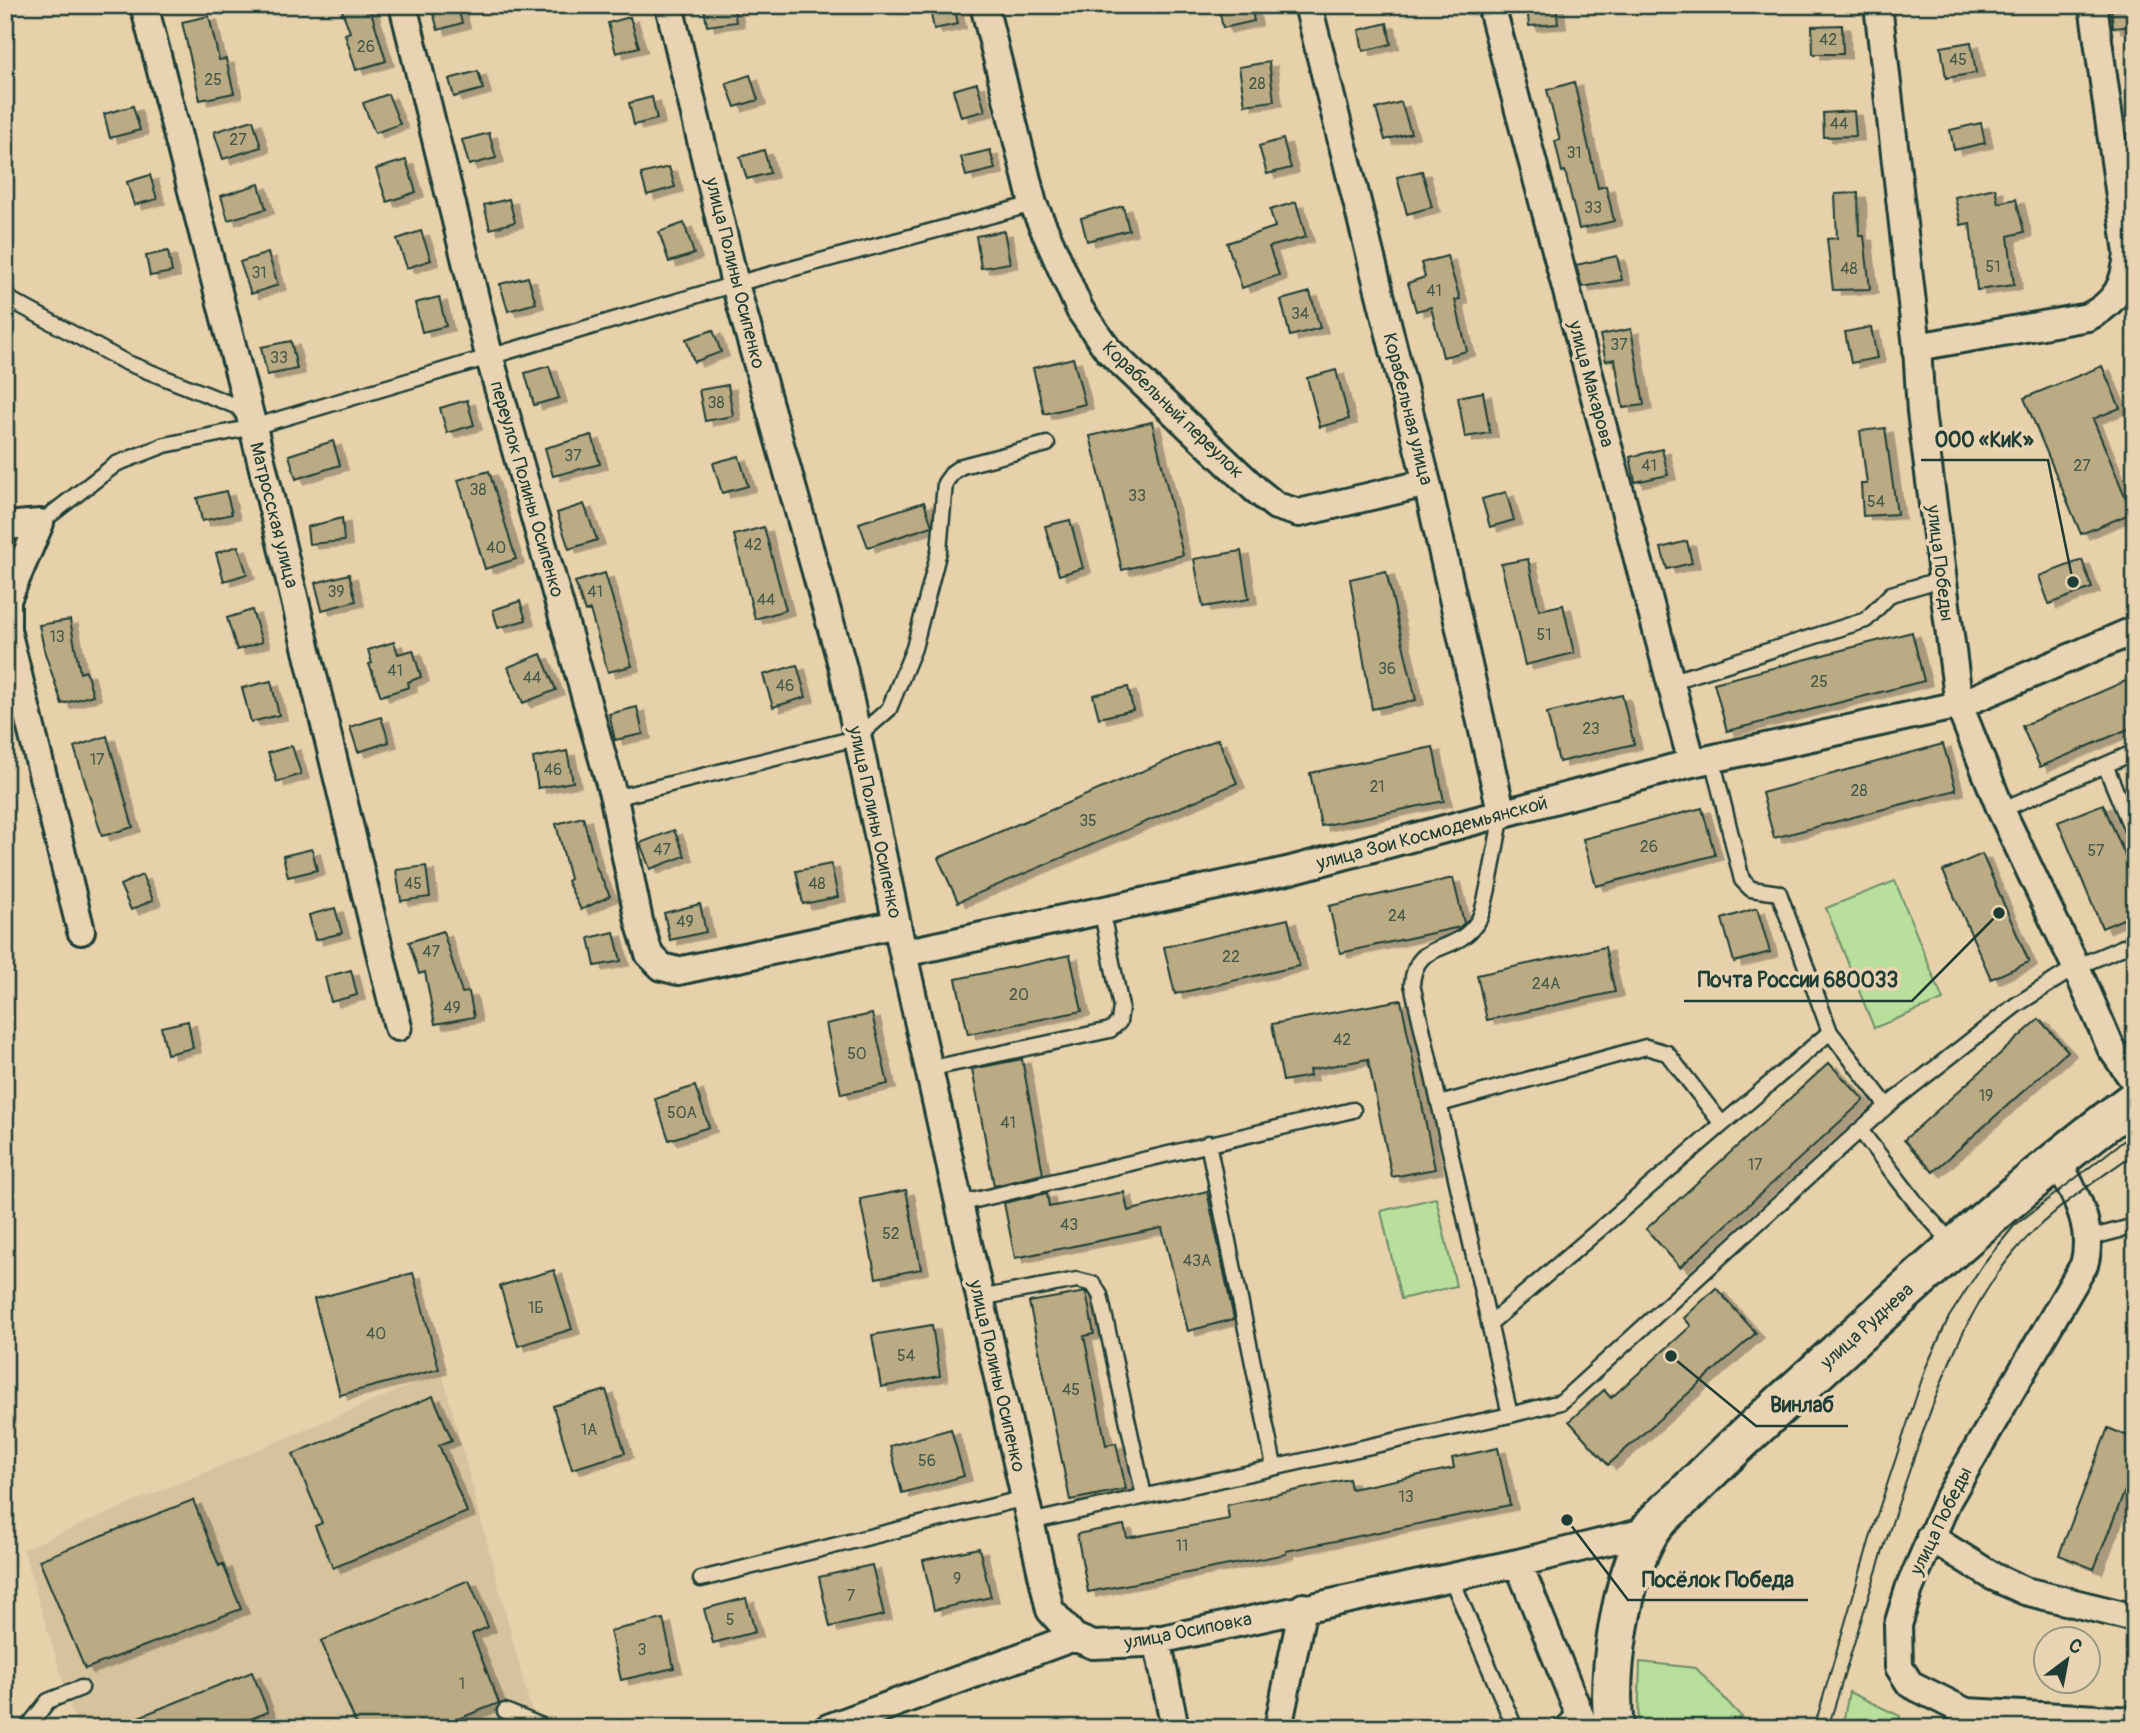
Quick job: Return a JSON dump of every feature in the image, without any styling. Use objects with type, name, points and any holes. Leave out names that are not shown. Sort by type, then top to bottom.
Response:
[{"type":"main road","name":"улица Руднева","points":[[1649,1531],[1735,1446],[1955,1247],[2056,1158],[2135,1100]]},
{"type":"main road","points":[[1614,1728],[1612,1687],[1620,1624],[1630,1580],[1649,1531]]},
{"type":"street","name":"Матросская улица","points":[[144,5],[253,427],[398,1027]]},
{"type":"street","name":"переулок Полины Осипенко","points":[[403,5],[489,355],[614,798],[639,921],[649,954],[662,967],[678,971],[897,924]]},
{"type":"street","name":"улица Полины Осипенко","points":[[669,5],[735,284],[843,668],[928,1069],[1050,1610],[1074,1637]]},
{"type":"street","name":"Корабельный переулок","points":[[984,5],[1033,204],[1080,310],[1108,350],[1276,506],[1299,513],[1427,483]]},
{"type":"street","name":"Корабельная улица","points":[[1308,5],[1427,483],[1502,815]]},
{"type":"street","name":"улица Макарова","points":[[1492,5],[1670,682],[1702,761]]},
{"type":"street","name":"улица Победы","points":[[1878,5],[1942,579],[1959,705],[2001,810],[2076,967],[2110,1048],[2135,1082]]},
{"type":"street","points":[[1917,347],[2088,317],[2105,308],[2117,296],[2126,278],[2128,253],[2093,5]]},
{"type":"street","points":[[5,526],[40,523],[7,600],[8,630],[81,931]]},
{"type":"street","name":"улица Зои Космодемьянской","points":[[903,953],[1102,913],[1287,871],[1702,761],[1959,705],[2135,629]]},
{"type":"street","points":[[2056,1158],[2076,1195],[2089,1238]]},
{"type":"street","name":"улица Победы","points":[[2089,1238],[2084,1265],[1947,1501],[1930,1537],[1898,1625],[1899,1667],[1910,1684],[1966,1720],[2135,1721]]},
{"type":"street","points":[[1574,1722],[1518,1563],[1649,1531]]},
{"type":"street","points":[[1930,1537],[1994,1577],[2025,1591],[2135,1618]]},
{"type":"street","name":"улица Осиповка","points":[[1074,1637],[1093,1645],[1115,1646],[1518,1563]]},
{"type":"street","points":[[1278,1728],[1303,1608]]},
{"type":"street","points":[[828,1728],[877,1720],[1074,1637]]},
{"type":"street","points":[[1157,1639],[1175,1728]]},
{"type":"lane","points":[[40,523],[116,464],[165,445],[253,427],[434,376],[489,355],[735,284],[1033,204]]},
{"type":"lane","points":[[5,297],[125,362],[238,407],[253,427]]},
{"type":"lane","points":[[614,798],[856,737],[889,709],[914,648],[939,551],[944,483],[953,471],[962,466],[1047,444]]},
{"type":"lane","points":[[1670,682],[1866,620],[1891,594],[1942,579]]},
{"type":"lane","points":[[2001,810],[2135,752]]},
{"type":"lane","points":[[1702,761],[1742,880],[1751,888],[1779,893],[1783,898],[1830,1032],[1887,1106]]},
{"type":"lane","points":[[2105,765],[2135,837]]},
{"type":"lane","points":[[1502,815],[1479,920],[1460,941],[1424,954],[1414,967],[1412,984],[1510,1415]]},
{"type":"lane","points":[[928,1069],[1110,1030],[1119,1022],[1121,1007],[1102,913]]},
{"type":"lane","points":[[701,1579],[1027,1510],[1144,1496],[1561,1402],[1887,1106],[2016,1005],[2076,967],[2135,942]]},
{"type":"lane","points":[[1489,1324],[1830,1032]]},
{"type":"lane","points":[[1440,1104],[1646,1047],[1667,1053],[1722,1124]]},
{"type":"lane","points":[[959,1205],[1353,1110]]},
{"type":"lane","points":[[1860,1129],[1920,1208],[1955,1247]]},
{"type":"lane","points":[[1208,1143],[1274,1466]]},
{"type":"lane","points":[[2089,1238],[2135,1226]]},
{"type":"lane","points":[[979,1298],[1077,1280],[1093,1284],[1100,1295],[1144,1496]]},
{"type":"lane","points":[[1451,1578],[1515,1728]]},
{"type":"lane","points":[[27,1728],[48,1701],[81,1688]]},
{"type":"lane","points":[[505,1711],[547,1728]]},
{"type":"shaded area","points":[[442,1372],[536,1728],[77,1728],[23,1549]]},
{"type":"green space","points":[[1895,881],[1943,1000],[1874,1028],[1826,908]]},
{"type":"green space","points":[[1436,1198],[1456,1286],[1401,1299],[1381,1211]]},
{"type":"green space","points":[[1640,1662],[1696,1668],[1752,1728],[1638,1728]]},
{"type":"green space","points":[[1849,1692],[1900,1716],[1899,1728],[1842,1728]]},
{"type":"building","points":[[340,5],[369,5],[386,61],[356,70],[345,34],[350,32]]},
{"type":"building","points":[[431,5],[457,5],[462,23],[438,30]]},
{"type":"building","points":[[733,5],[736,22],[707,26],[704,8]]},
{"type":"building","points":[[929,5],[954,5],[958,24],[934,29]]},
{"type":"building","points":[[1218,5],[1251,5],[1254,21],[1223,28]]},
{"type":"building","points":[[1527,5],[1556,5],[1558,24],[1529,26]]},
{"type":"building","points":[[2111,5],[2135,5],[2135,26],[2113,28]]},
{"type":"building","points":[[209,16],[219,60],[226,59],[234,93],[200,100],[182,22]]},
{"type":"building","points":[[630,17],[639,47],[616,53],[608,23]]},
{"type":"building","points":[[1387,23],[1391,44],[1363,51],[1359,30]]},
{"type":"building","points":[[1842,25],[1843,54],[1813,54],[1812,26]]},
{"type":"building","points":[[1971,42],[1976,73],[1946,78],[1941,47]]},
{"type":"building","points":[[1269,62],[1274,101],[1245,105],[1239,67]]},
{"type":"building","points":[[478,71],[483,89],[454,97],[449,79]]},
{"type":"building","points":[[750,75],[758,100],[735,107],[726,83]]},
{"type":"building","points":[[1574,82],[1598,188],[1606,186],[1614,221],[1579,229],[1565,171],[1562,172],[1555,141],[1560,140],[1547,90]]},
{"type":"building","points":[[977,83],[985,111],[961,117],[953,90]]},
{"type":"building","points":[[388,94],[400,124],[375,133],[363,103]]},
{"type":"building","points":[[652,97],[657,119],[634,125],[629,103]]},
{"type":"building","points":[[1401,102],[1411,133],[1385,140],[1376,109]]},
{"type":"building","points":[[133,106],[140,130],[110,138],[104,114]]},
{"type":"building","points":[[1854,111],[1856,136],[1824,137],[1823,113]]},
{"type":"building","points":[[253,120],[261,147],[223,159],[214,132]]},
{"type":"building","points":[[1981,123],[1985,143],[1954,150],[1950,130]]},
{"type":"building","points":[[489,133],[496,158],[469,165],[462,140]]},
{"type":"building","points":[[1283,139],[1291,168],[1267,174],[1259,146]]},
{"type":"building","points":[[764,150],[770,173],[747,179],[740,157]]},
{"type":"building","points":[[990,150],[995,169],[966,176],[961,157]]},
{"type":"building","points":[[406,160],[416,192],[387,202],[376,169]]},
{"type":"building","points":[[669,167],[675,187],[647,195],[641,174]]},
{"type":"building","points":[[1422,171],[1432,207],[1407,214],[1397,177]]},
{"type":"building","points":[[150,175],[157,199],[134,205],[127,182]]},
{"type":"building","points":[[259,184],[266,209],[228,220],[221,196]]},
{"type":"building","points":[[1995,188],[1998,203],[2016,199],[2024,232],[2008,236],[2014,285],[1977,290],[1970,223],[1961,225],[1955,197]]},
{"type":"building","points":[[1858,193],[1859,236],[1864,236],[1870,289],[1833,290],[1827,239],[1837,238],[1835,194]]},
{"type":"building","points":[[509,199],[515,222],[490,229],[484,205]]},
{"type":"building","points":[[1296,202],[1306,237],[1269,247],[1279,275],[1242,288],[1227,243],[1275,227],[1270,210]]},
{"type":"building","points":[[1123,206],[1129,230],[1087,241],[1081,218]]},
{"type":"building","points":[[684,223],[694,254],[669,262],[659,232]]},
{"type":"building","points":[[421,231],[431,260],[407,268],[397,239]]},
{"type":"building","points":[[1004,231],[1010,263],[981,268],[976,236]]},
{"type":"building","points":[[168,251],[172,272],[150,276],[146,256]]},
{"type":"building","points":[[268,253],[278,285],[251,294],[240,262]]},
{"type":"building","points":[[1447,256],[1460,299],[1455,300],[1467,351],[1443,357],[1431,307],[1416,311],[1408,283],[1425,277],[1421,263]]},
{"type":"building","points":[[1617,256],[1622,280],[1582,287],[1576,265]]},
{"type":"building","points":[[528,277],[536,303],[508,311],[500,284]]},
{"type":"building","points":[[1310,292],[1320,328],[1290,336],[1281,300]]},
{"type":"building","points":[[439,297],[446,326],[422,332],[415,303]]},
{"type":"building","points":[[1871,327],[1877,358],[1851,363],[1845,332]]},
{"type":"building","points":[[1631,329],[1644,405],[1623,408],[1615,359],[1606,361],[1600,335]]},
{"type":"building","points":[[713,330],[721,352],[694,362],[686,339]]},
{"type":"building","points":[[291,341],[297,369],[267,375],[261,347]]},
{"type":"building","points":[[1073,358],[1085,404],[1044,414],[1033,368]]},
{"type":"building","points":[[549,366],[559,398],[534,405],[525,373]]},
{"type":"building","points":[[2102,366],[2120,408],[2093,419],[2132,513],[2081,534],[2024,398]]},
{"type":"building","points":[[1336,370],[1349,419],[1320,427],[1307,378]]},
{"type":"building","points":[[728,385],[733,416],[705,421],[699,390]]},
{"type":"building","points":[[1483,392],[1490,433],[1465,437],[1458,397]]},
{"type":"building","points":[[467,400],[474,425],[447,433],[440,408]]},
{"type":"building","points":[[1152,422],[1183,555],[1122,570],[1090,436]]},
{"type":"building","points":[[1885,428],[1897,514],[1863,516],[1861,484],[1867,484],[1860,431]]},
{"type":"building","points":[[592,435],[600,464],[553,476],[545,448]]},
{"type":"building","points":[[333,441],[340,465],[296,479],[289,455]]},
{"type":"building","points":[[1662,449],[1668,475],[1635,482],[1630,457]]},
{"type":"building","points":[[739,456],[748,486],[722,493],[713,463]]},
{"type":"building","points":[[489,471],[516,559],[485,569],[458,480]]},
{"type":"building","points":[[226,491],[232,514],[202,521],[197,498]]},
{"type":"building","points":[[1506,492],[1514,520],[1490,527],[1482,499]]},
{"type":"building","points":[[924,502],[932,526],[868,547],[859,523]]},
{"type":"building","points":[[584,504],[597,540],[569,549],[557,513]]},
{"type":"building","points":[[342,518],[344,541],[309,544],[307,527]]},
{"type":"building","points":[[1070,520],[1083,568],[1059,575],[1045,526]]},
{"type":"building","points":[[764,527],[786,610],[755,619],[734,535]]},
{"type":"building","points":[[1687,541],[1692,563],[1667,569],[1661,548]]},
{"type":"building","points":[[238,546],[247,574],[224,581],[216,553]]},
{"type":"building","points":[[1241,551],[1249,599],[1203,607],[1194,559]]},
{"type":"building","points":[[1528,559],[1539,610],[1563,605],[1574,653],[1525,665],[1501,564]]},
{"type":"building","points":[[2082,560],[2092,588],[2049,604],[2039,576]]},
{"type":"building","points":[[1386,571],[1416,700],[1372,709],[1350,579]]},
{"type":"building","points":[[605,573],[632,666],[608,672],[590,610],[585,612],[575,582]]},
{"type":"building","points":[[349,574],[356,601],[322,610],[315,583]]},
{"type":"building","points":[[520,601],[526,620],[498,628],[493,610]]},
{"type":"building","points":[[252,610],[262,642],[237,650],[227,618]]},
{"type":"building","points":[[70,620],[80,673],[86,671],[93,695],[62,704],[39,625]]},
{"type":"building","points":[[1912,632],[1924,681],[1727,731],[1714,683]]},
{"type":"building","points":[[394,642],[398,654],[413,650],[421,677],[408,682],[409,687],[381,696],[369,664],[372,663],[368,650]]},
{"type":"building","points":[[541,654],[556,690],[523,703],[508,667]]},
{"type":"building","points":[[797,665],[806,697],[773,707],[763,675]]},
{"type":"building","points":[[2130,679],[2135,691],[2135,726],[2040,767],[2022,726]]},
{"type":"building","points":[[271,681],[279,715],[251,722],[242,688]]},
{"type":"building","points":[[1128,687],[1133,710],[1099,718],[1093,695]]},
{"type":"building","points":[[1622,695],[1634,744],[1559,762],[1547,713]]},
{"type":"building","points":[[637,707],[643,734],[615,740],[609,714]]},
{"type":"building","points":[[381,717],[389,742],[358,752],[350,727]]},
{"type":"building","points":[[107,736],[133,827],[102,836],[74,747]]},
{"type":"building","points":[[1218,739],[1237,783],[958,902],[938,858]]},
{"type":"building","points":[[1943,744],[1956,790],[1774,838],[1762,793]]},
{"type":"building","points":[[292,746],[301,774],[277,782],[268,753]]},
{"type":"building","points":[[1433,747],[1444,801],[1321,826],[1310,773]]},
{"type":"building","points":[[567,751],[573,782],[538,788],[533,758]]},
{"type":"building","points":[[2103,804],[2135,879],[2135,914],[2102,928],[2058,822]]},
{"type":"building","points":[[1702,808],[1715,855],[1596,886],[1583,839]]},
{"type":"building","points":[[583,817],[596,867],[610,896],[581,910],[567,881],[570,879],[556,824]]},
{"type":"building","points":[[674,830],[685,856],[650,869],[640,843]]},
{"type":"building","points":[[312,849],[317,870],[288,877],[283,856]]},
{"type":"building","points":[[1982,854],[2029,962],[1991,979],[1943,871]]},
{"type":"building","points":[[831,864],[838,897],[803,904],[796,871]]},
{"type":"building","points":[[426,866],[430,897],[401,901],[396,870]]},
{"type":"building","points":[[142,875],[153,900],[131,910],[120,885]]},
{"type":"building","points":[[1453,878],[1464,923],[1460,927],[1340,953],[1329,906]]},
{"type":"building","points":[[700,904],[706,932],[670,940],[664,913]]},
{"type":"building","points":[[335,908],[342,933],[315,940],[309,915]]},
{"type":"building","points":[[1757,908],[1770,952],[1734,962],[1722,919]]},
{"type":"building","points":[[1288,919],[1299,966],[1175,994],[1164,947]]},
{"type":"building","points":[[443,931],[462,993],[469,992],[474,1017],[435,1024],[425,972],[419,974],[409,942]]},
{"type":"building","points":[[614,932],[621,961],[595,966],[589,938]]},
{"type":"building","points":[[1605,947],[1615,992],[1487,1020],[1477,975]]},
{"type":"building","points":[[1070,955],[1082,1011],[968,1034],[956,979]]},
{"type":"building","points":[[351,970],[357,995],[331,1002],[325,977]]},
{"type":"building","points":[[1401,1000],[1435,1169],[1392,1177],[1368,1059],[1309,1070],[1310,1076],[1283,1081],[1272,1024]]},
{"type":"building","points":[[872,1014],[888,1084],[841,1094],[826,1024]]},
{"type":"building","points":[[2039,1019],[2068,1051],[1933,1172],[1904,1140]]},
{"type":"building","points":[[188,1021],[193,1048],[167,1054],[161,1027]]},
{"type":"building","points":[[1022,1059],[1043,1174],[994,1186],[972,1069]]},
{"type":"building","points":[[1829,1063],[1864,1100],[1680,1267],[1646,1229]]},
{"type":"building","points":[[695,1086],[709,1127],[669,1140],[655,1099]]},
{"type":"building","points":[[906,1190],[921,1269],[876,1278],[860,1199]]},
{"type":"building","points":[[1207,1191],[1234,1319],[1188,1331],[1162,1228],[1015,1258],[1004,1203],[1047,1193],[1049,1207],[1124,1192],[1128,1211]]},
{"type":"building","points":[[554,1270],[572,1329],[518,1346],[500,1286]]},
{"type":"building","points":[[413,1273],[439,1369],[340,1395],[314,1299]]},
{"type":"building","points":[[1716,1288],[1756,1333],[1608,1465],[1569,1421],[1604,1390],[1611,1398],[1691,1326],[1684,1318]]},
{"type":"building","points":[[1086,1292],[1094,1334],[1084,1336],[1106,1445],[1116,1443],[1126,1489],[1070,1500],[1029,1302]]},
{"type":"building","points":[[932,1325],[940,1376],[881,1387],[872,1335]]},
{"type":"building","points":[[606,1390],[625,1453],[572,1469],[553,1406]]},
{"type":"building","points":[[433,1396],[452,1440],[439,1445],[467,1512],[333,1568],[315,1526],[322,1523],[293,1454]]},
{"type":"building","points":[[2108,1428],[2135,1439],[2135,1465],[2094,1569],[2059,1555]]},
{"type":"building","points":[[951,1429],[964,1476],[902,1493],[890,1446]]},
{"type":"building","points":[[1498,1448],[1510,1505],[1286,1551],[1286,1554],[1088,1592],[1077,1534],[1124,1525],[1127,1538],[1229,1519],[1227,1505],[1349,1479],[1351,1489],[1454,1468],[1452,1458]]},
{"type":"building","points":[[193,1500],[219,1566],[223,1564],[241,1609],[85,1669],[39,1560]]},
{"type":"building","points":[[979,1548],[991,1597],[934,1610],[923,1560]]},
{"type":"building","points":[[872,1565],[884,1615],[830,1627],[819,1577]]},
{"type":"building","points":[[469,1580],[488,1627],[472,1634],[499,1703],[435,1728],[358,1728],[321,1641]]},
{"type":"building","points":[[746,1598],[755,1632],[713,1643],[704,1609]]},
{"type":"building","points":[[663,1619],[674,1668],[621,1680],[610,1631]]},
{"type":"building","points":[[252,1672],[268,1712],[228,1728],[111,1728]]},
{"type":"tram line","points":[[1814,1728],[1876,1518],[1926,1367],[1949,1317],[1983,1264],[2014,1226],[2135,1132]]},
{"type":"tram line","points":[[1828,1728],[1882,1553],[1926,1423],[1969,1321],[1998,1273],[2028,1237],[2072,1198],[2135,1153]]},
{"type":"place","name":"ООО «КиК»","points":[[2073,582]]},
{"type":"place","name":"Почта России 680033","points":[[1999,913]]},
{"type":"place","name":"Винлаб","points":[[1671,1356]]},
{"type":"place","name":"Посёлок Победа","points":[[1567,1520]]}]
